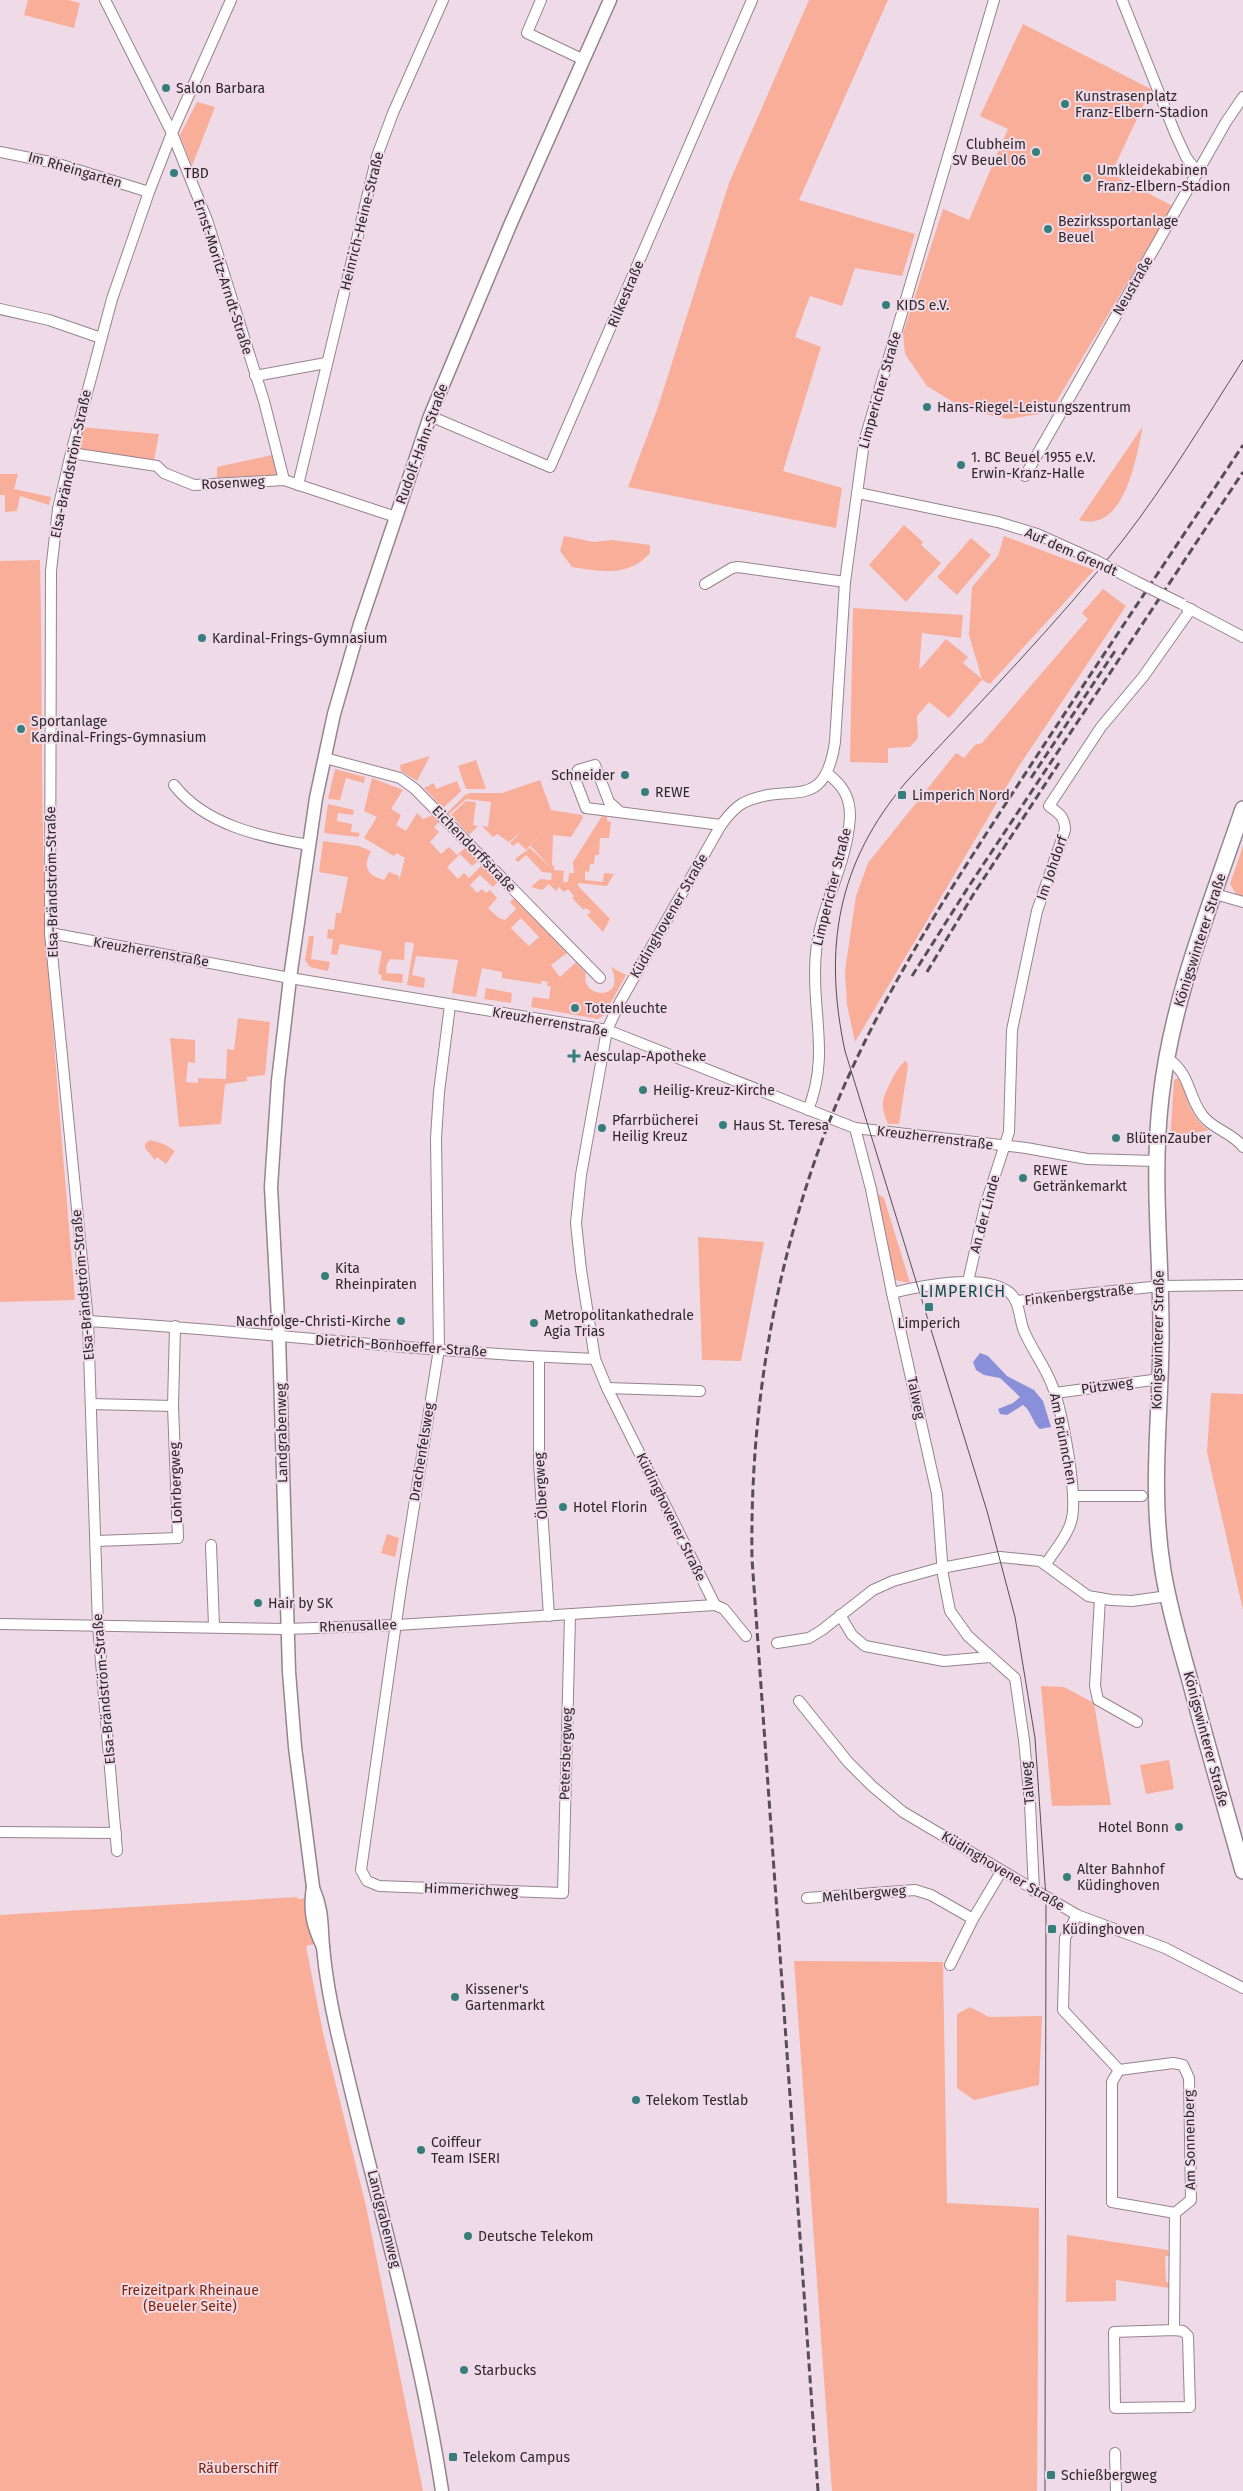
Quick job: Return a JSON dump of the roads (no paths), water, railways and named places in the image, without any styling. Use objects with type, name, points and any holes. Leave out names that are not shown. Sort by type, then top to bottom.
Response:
[{"type":"main road","name":"Königswinterer Straße","points":[[1243,810],[1180,998],[1161,1097],[1156,1161],[1160,1286],[1160,1379],[1155,1489],[1160,1552],[1168,1596],[1202,1728],[1243,1870]]},
{"type":"street","name":"Ernst-Moritz-Arndt-Straße","points":[[105,0],[172,133],[207,220],[264,401],[284,480]]},
{"type":"street","name":"Elsa-Brändström-Straße","points":[[117,1851],[98,1626],[88,1321],[50,933],[51,571],[58,509],[101,338],[149,192],[213,37],[231,0]]},
{"type":"street","name":"Heinrich-Heine-Straße","points":[[298,485],[377,156],[393,113],[443,0]]},
{"type":"street","points":[[541,0],[527,33],[584,60]]},
{"type":"street","name":"Rudolf-Hahn-Straße","points":[[290,978],[309,845],[325,758],[335,711],[360,624],[430,416],[507,232],[610,0]]},
{"type":"street","name":"Rilkestraße","points":[[430,416],[543,466],[550,467],[752,0]]},
{"type":"street","name":"Limpericher Straße","points":[[808,1110],[817,1080],[820,1057],[816,953],[826,904],[842,854],[850,815],[844,789],[828,774],[836,742],[845,582],[864,442],[994,0]]},
{"type":"street","points":[[1122,0],[1186,157],[1198,173]]},
{"type":"street","name":"Neustraße","points":[[1025,476],[1243,96]]},
{"type":"street","name":"Im Rheingarten","points":[[0,152],[55,163],[149,192]]},
{"type":"street","points":[[0,309],[49,320],[101,338]]},
{"type":"street","points":[[255,376],[326,363]]},
{"type":"street","name":"Rosenweg","points":[[71,453],[157,466],[164,473],[194,485],[284,480],[396,518]]},
{"type":"street","name":"Auf dem Grendt","points":[[858,492],[998,522],[1037,534],[1095,560],[1243,637]]},
{"type":"street","points":[[705,584],[732,568],[738,567],[845,582]]},
{"type":"street","name":"Im Johdorf","points":[[1006,1147],[1009,1132],[1012,1030],[1037,911],[1065,830],[1065,822],[1062,816],[1049,806],[1101,727],[1143,677],[1186,607]]},
{"type":"street","name":"Eichendorffstraße","points":[[325,758],[400,778],[416,789],[600,978]]},
{"type":"street","points":[[618,810],[610,802],[596,765],[578,770],[575,778],[586,808],[618,810],[721,825]]},
{"type":"street","name":"Küdinghovener Straße","points":[[746,1636],[724,1609],[715,1605],[607,1388],[595,1359],[581,1270],[576,1223],[581,1176],[607,1030],[620,1002],[721,825],[732,812],[743,803],[760,797],[798,793],[810,789],[828,774]]},
{"type":"street","points":[[174,786],[185,800],[233,826],[269,838],[309,845]]},
{"type":"street","points":[[1215,894],[1243,902]]},
{"type":"street","name":"Kreuzherrenstraße","points":[[50,933],[290,978],[607,1030],[855,1128],[1087,1159],[1156,1161]]},
{"type":"street","name":"Landgrabenweg","points":[[290,978],[272,1160],[272,1208],[279,1337],[288,1629],[295,1747],[313,1887],[320,1904],[324,1926],[323,1947],[340,2047],[412,2332],[442,2491]]},
{"type":"street","name":"Drachenfelsweg","points":[[379,1886],[367,1882],[361,1870],[397,1625],[400,1588],[439,1349],[436,1138],[439,1092],[450,1005]]},
{"type":"street","points":[[1167,1058],[1182,1071],[1203,1116],[1213,1126],[1235,1138],[1243,1147]]},
{"type":"street","name":"Talweg","points":[[855,1128],[872,1189],[892,1294],[937,1494],[944,1567],[943,1575],[950,1611],[968,1636],[1015,1678],[1024,1740],[1030,1803],[1034,1891]]},
{"type":"street","name":"An der Linde","points":[[968,1282],[984,1206],[1006,1147]]},
{"type":"street","name":"Finkenbergstraße","points":[[892,1294],[913,1287],[968,1282],[990,1283],[1010,1293],[1016,1301],[1160,1286],[1243,1285]]},
{"type":"street","name":"Am Brünnchen","points":[[1016,1301],[1023,1329],[1055,1393],[1075,1496],[1071,1524],[1046,1564]]},
{"type":"street","name":"Dietrich-Bonhoeffer-Straße","points":[[88,1321],[175,1326],[279,1337],[539,1357],[595,1359]]},
{"type":"street","name":"Lohrbergweg","points":[[96,1541],[178,1538],[173,1406],[175,1326]]},
{"type":"street","name":"Ölbergweg","points":[[539,1357],[539,1463],[549,1616]]},
{"type":"street","name":"Pützweg","points":[[1055,1393],[1160,1379]]},
{"type":"street","points":[[607,1388],[700,1391]]},
{"type":"street","points":[[91,1404],[173,1406]]},
{"type":"street","name":"Am Brünnchen","points":[[1075,1496],[1142,1496]]},
{"type":"street","points":[[211,1545],[214,1626]]},
{"type":"street","points":[[777,1643],[809,1638],[873,1590],[912,1575],[944,1567],[1005,1557],[1025,1558],[1046,1564],[1074,1588],[1088,1596],[1132,1601],[1168,1596]]},
{"type":"street","points":[[1100,1598],[1095,1677],[1098,1700],[1137,1722]]},
{"type":"street","name":"Rhenusallee","points":[[0,1624],[214,1626],[288,1629],[397,1625],[715,1605]]},
{"type":"street","name":"Petersbergweg","points":[[563,1893],[570,1615]]},
{"type":"street","points":[[840,1615],[852,1635],[865,1646],[944,1661],[990,1657]]},
{"type":"street","name":"Küdinghovener Straße","points":[[799,1701],[848,1762],[893,1805],[1001,1872],[1077,1915],[1165,1948],[1243,1988]]},
{"type":"street","points":[[0,1832],[116,1833]]},
{"type":"street","points":[[950,1965],[973,1919],[1001,1872]]},
{"type":"street","name":"Himmerichweg","points":[[379,1886],[563,1893]]},
{"type":"street","name":"Mehlbergweg","points":[[807,1898],[915,1890],[931,1894],[973,1919]]},
{"type":"street","points":[[1077,1915],[1065,1938],[1063,2010],[1119,2070],[1112,2082],[1112,2202],[1175,2213],[1174,2330]]},
{"type":"street","name":"Am Sonnenberg","points":[[1119,2070],[1173,2063],[1183,2065],[1189,2078],[1191,2200],[1175,2213]]},
{"type":"street","points":[[1174,2330],[1183,2331],[1188,2336],[1190,2407],[1115,2408],[1114,2332],[1174,2330]]},
{"type":"street","points":[[1115,2453],[1116,2491]]},
{"type":"water","points":[[980,1353],[988,1356],[1007,1376],[1034,1390],[1043,1401],[1051,1427],[1040,1429],[1023,1405],[1007,1415],[1000,1414],[998,1409],[1013,1403],[1020,1397],[1000,1378],[984,1375],[976,1370],[973,1362]]},
{"type":"tram line","points":[[1045,2491],[1046,1898],[1035,1738],[1015,1617],[987,1511],[845,1051],[838,1013],[836,942],[842,908],[851,875],[865,843],[883,812],[907,781],[1044,633],[1123,540],[1170,474],[1243,360]]},
{"type":"railway","points":[[818,2491],[752,1559],[754,1461],[765,1363],[773,1315],[796,1219],[829,1121],[850,1072],[899,977],[983,839],[1243,445]]},
{"type":"railway","points":[[912,976],[969,886],[1243,472]]},
{"type":"railway","points":[[1031,778],[1115,651]]},
{"type":"railway","points":[[927,972],[973,895],[1059,763]]},
{"type":"place","name":"Salon Barbara","points":[[166,88]]},
{"type":"place","name":"Kunstrasenplatz Franz-Elbern-Stadion","points":[[1065,104]]},
{"type":"place","name":"Clubheim SV Beuel 06","points":[[1036,152]]},
{"type":"place","name":"TBD","points":[[174,173]]},
{"type":"place","name":"Umkleidekabinen Franz-Elbern-Stadion","points":[[1087,178]]},
{"type":"place","name":"Bezirkssportanlage Beuel","points":[[1048,229]]},
{"type":"place","name":"KIDS e.V.","points":[[886,305]]},
{"type":"place","name":"Hans-Riegel-Leistungszentrum","points":[[927,407]]},
{"type":"place","name":"1. BC Beuel 1955 e.V. Erwin-Kranz-Halle","points":[[961,465]]},
{"type":"place","name":"Kardinal-Frings-Gymnasium","points":[[202,638]]},
{"type":"place","name":"Sportanlage Kardinal-Frings-Gymnasium","points":[[21,729]]},
{"type":"place","name":"Schneider","points":[[625,775]]},
{"type":"place","name":"REWE","points":[[645,792]]},
{"type":"place","name":"Limperich Nord","points":[[902,795]]},
{"type":"place","name":"Totenleuchte","points":[[575,1008]]},
{"type":"place","name":"Aesculap-Apotheke","points":[[574,1056]]},
{"type":"place","name":"Heilig-Kreuz-Kirche","points":[[643,1090]]},
{"type":"place","name":"Haus St. Teresa","points":[[723,1125]]},
{"type":"place","name":"Pfarrbücherei Heilig Kreuz","points":[[602,1128]]},
{"type":"place","name":"BlütenZauber","points":[[1116,1138]]},
{"type":"place","name":"REWE Getränkemarkt","points":[[1023,1178]]},
{"type":"place","name":"Kita Rheinpiraten","points":[[325,1276]]},
{"type":"place","name":"Limperich","points":[[929,1307]]},
{"type":"place","name":"Nachfolge-Christi-Kirche","points":[[401,1321]]},
{"type":"place","name":"Metropolitankathedrale Agia Trias","points":[[534,1323]]},
{"type":"place","name":"Hotel Florin","points":[[563,1507]]},
{"type":"place","name":"Hair by SK","points":[[258,1603]]},
{"type":"place","name":"Hotel Bonn","points":[[1179,1827]]},
{"type":"place","name":"Alter Bahnhof Küdinghoven","points":[[1067,1877]]},
{"type":"place","name":"Küdinghoven","points":[[1052,1929]]},
{"type":"place","name":"Kissener's Gartenmarkt","points":[[455,1997]]},
{"type":"place","name":"Telekom Testlab","points":[[636,2100]]},
{"type":"place","name":"Coiffeur Team ISERI","points":[[421,2150]]},
{"type":"place","name":"Deutsche Telekom","points":[[468,2236]]},
{"type":"place","name":"Starbucks","points":[[464,2370]]},
{"type":"place","name":"Telekom Campus","points":[[453,2457]]},
{"type":"place","name":"Schießbergweg","points":[[1051,2475]]},
{"type":"district","name":"LIMPERICH","points":[[963,1291]]},
{"type":"park label","name":"Freizeitpark Rheinaue (Beueler Seite)","points":[[190,2298]]},
{"type":"park label","name":"Räuberschiff","points":[[238,2468]]}]
